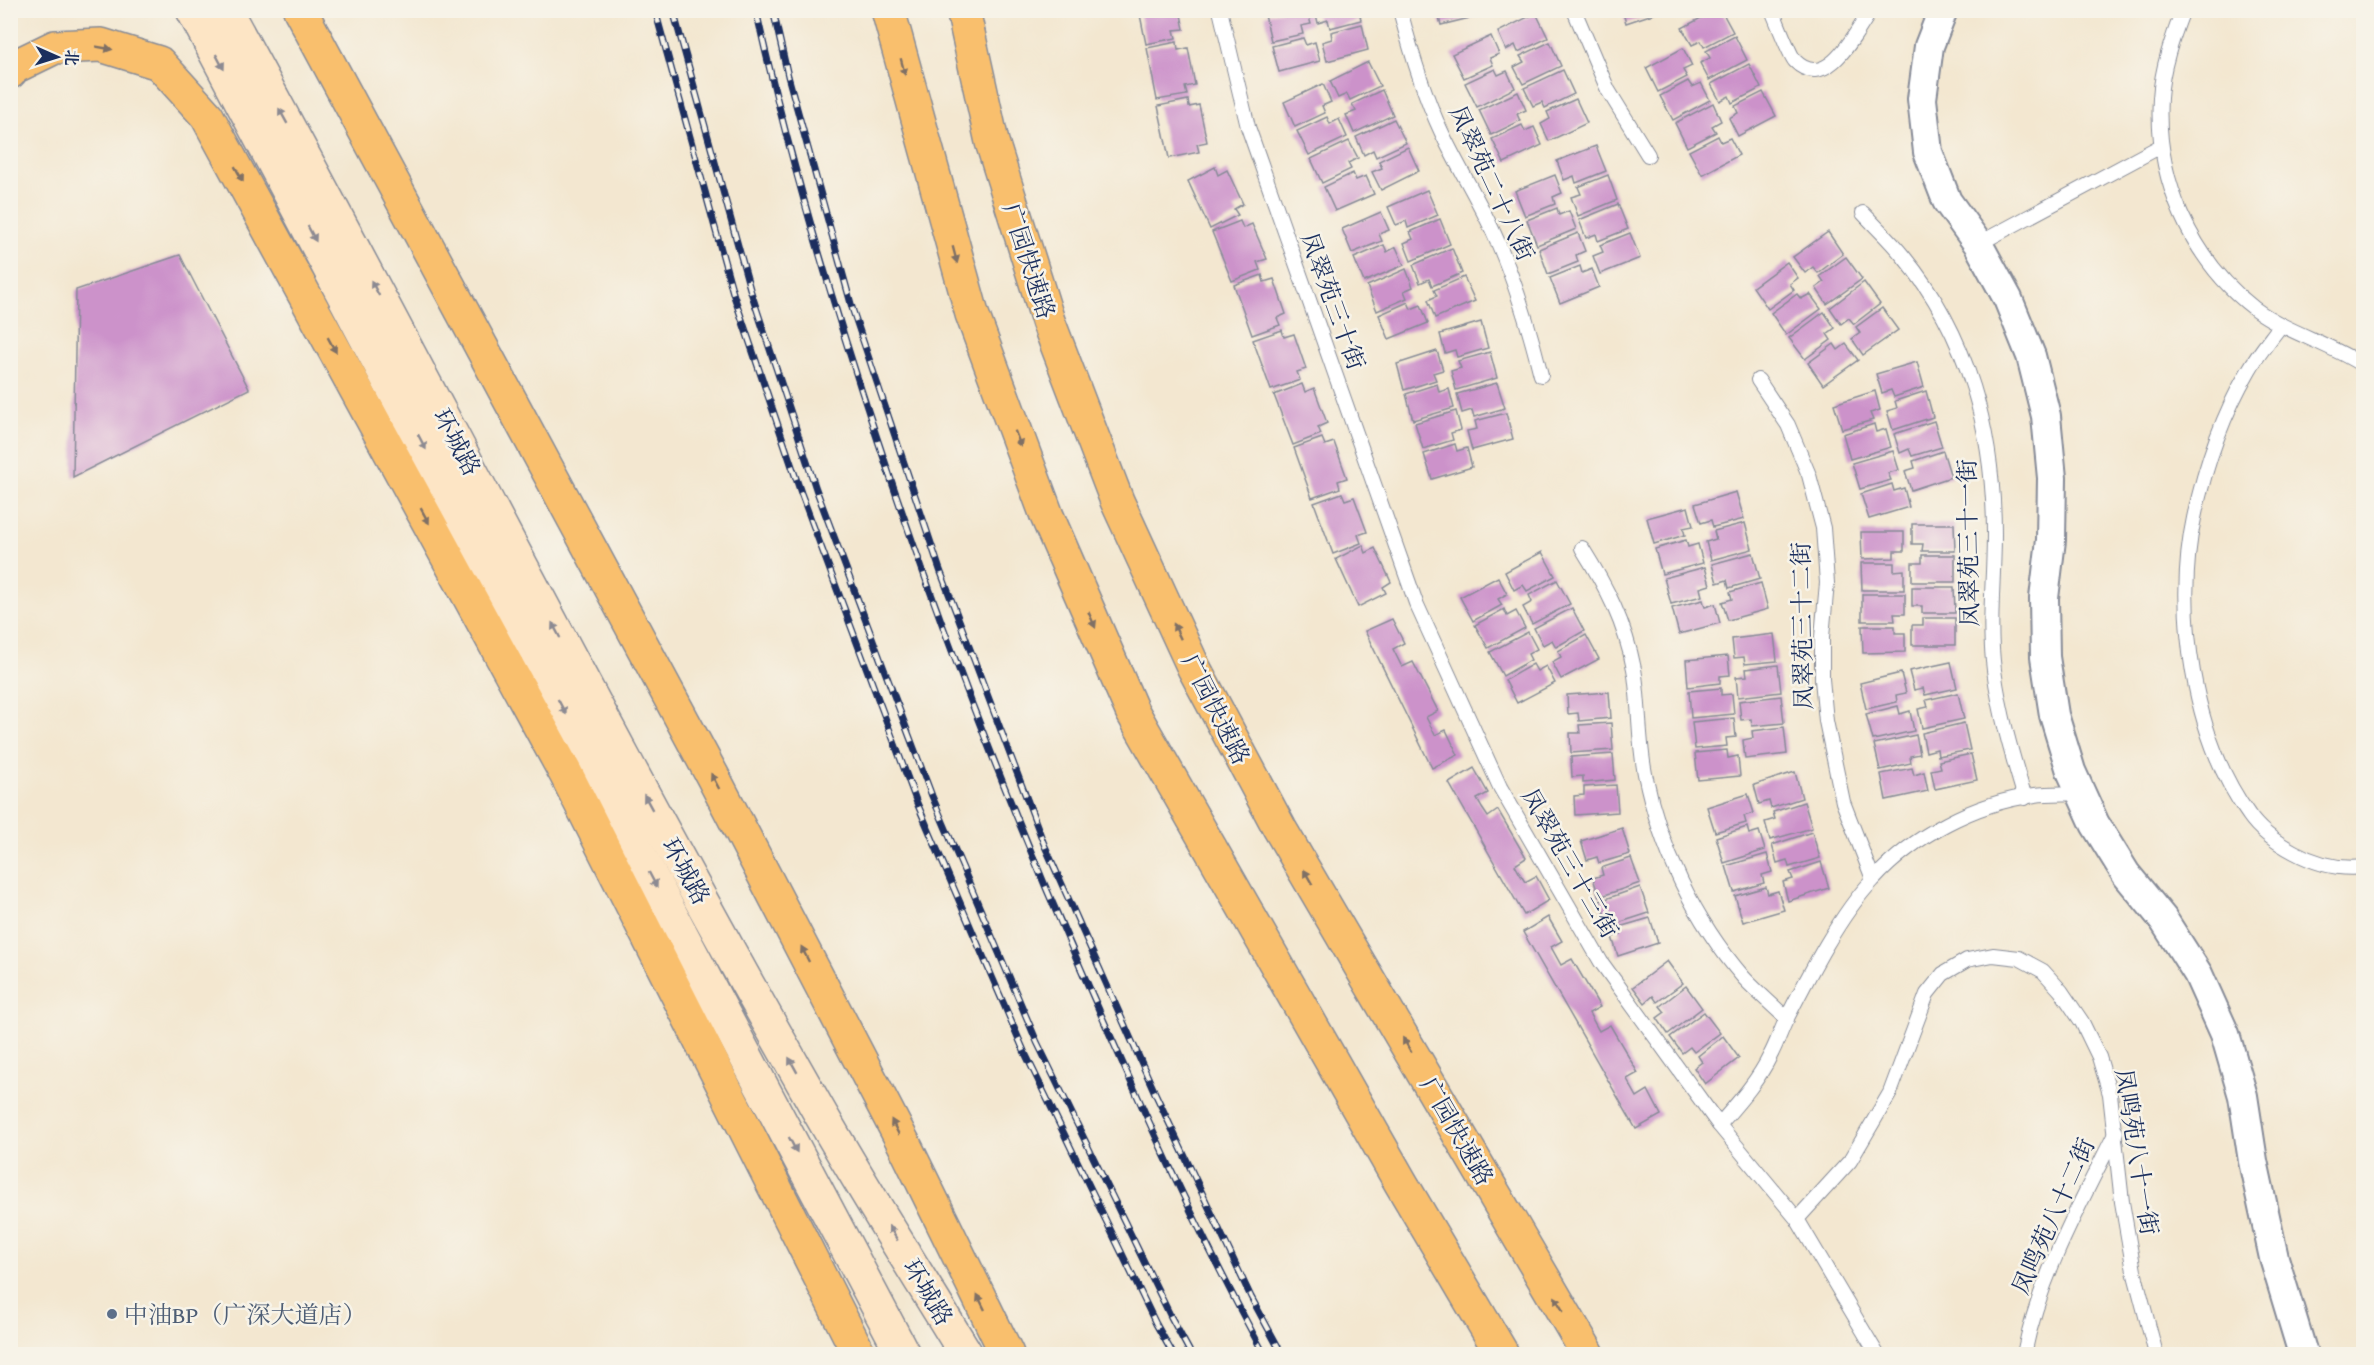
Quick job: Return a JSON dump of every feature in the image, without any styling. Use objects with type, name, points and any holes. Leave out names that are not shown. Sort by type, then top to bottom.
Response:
[{"type":"highway","points":[[300,10],[718,787],[906,1148],[1007,1354]]},
{"type":"highway","points":[[888,10],[972,314],[1047,516],[1132,711],[1401,1183],[1502,1354]]},
{"type":"highway","name":"广园快速路","points":[[963,10],[992,142],[1048,321],[1117,501],[1194,668],[1280,829],[1588,1354]]},
{"type":"highway","points":[[10,72],[14,67],[55,47],[101,45],[159,63],[207,116],[566,774],[859,1354]]},
{"type":"main road","points":[[193,10],[408,383]]},
{"type":"main road","points":[[225,10],[408,383]]},
{"type":"main road","name":"环城路","points":[[408,383],[903,1354]]},
{"type":"main road","name":"环城路","points":[[408,383],[617,746],[796,1072],[966,1354]]},
{"type":"street","points":[[1943,10],[1929,46],[1922,99],[1928,152],[1947,201],[1978,244],[2008,298],[2027,346],[2046,416],[2052,478],[2050,540],[2044,598],[2045,657],[2054,715],[2071,771],[2095,824],[2126,874],[2163,920],[2198,974],[2225,1034],[2243,1096],[2253,1161],[2274,1258],[2303,1354]]},
{"type":"lane","name":"凤翠苑三十街","points":[[1220,10],[1248,127],[1416,603]]},
{"type":"lane","name":"凤翠苑二十八街","points":[[1400,10],[1414,59],[1440,129],[1480,203],[1511,277],[1530,331],[1541,375]]},
{"type":"lane","points":[[1574,10],[1608,90],[1648,155]]},
{"type":"lane","points":[[1772,10],[1794,60],[1806,69],[1822,70],[1835,62],[1871,10]]},
{"type":"lane","points":[[2183,10],[2168,50],[2161,88],[2161,146],[2172,193],[2192,236],[2219,276],[2255,308],[2280,325],[2317,340],[2364,366]]},
{"type":"lane","points":[[1978,244],[2161,146]]},
{"type":"lane","name":"凤翠苑三十一街","points":[[1863,213],[1904,256],[1938,306],[1965,359],[1983,417],[1993,476],[1994,536],[1990,602],[1994,669],[2006,734],[2025,798]]},
{"type":"lane","points":[[2280,325],[2250,369],[2225,417],[2206,468],[2193,521],[2187,574],[2188,629],[2198,693],[2209,735],[2230,785],[2250,817],[2277,843],[2310,861],[2346,869],[2364,867]]},
{"type":"lane","name":"凤翠苑三十二街","points":[[1758,380],[1788,425],[1809,475],[1823,528],[1827,583],[1822,637],[1822,679],[1826,721],[1843,802],[1873,879]]},
{"type":"lane","points":[[1582,548],[1606,586],[1624,628],[1634,671],[1645,773],[1659,829],[1681,882],[1710,932],[1744,978],[1787,1019]]},
{"type":"lane","name":"凤翠苑三十三街","points":[[1416,603],[1506,798],[1601,962],[1719,1125],[1797,1219],[1877,1354]]},
{"type":"lane","points":[[1719,1125],[1747,1093],[1770,1058],[1787,1019],[1847,912],[1873,879],[1908,848],[1947,824],[1989,806],[2025,798],[2081,793]]},
{"type":"lane","name":"凤鸣苑八十一街","points":[[1797,1219],[1850,1161],[1890,1094],[1927,994],[1943,974],[1966,960],[1993,955],[2019,958],[2043,971],[2061,991],[2082,1022],[2099,1057],[2110,1094],[2122,1202],[2134,1272],[2156,1354]]},
{"type":"lane","name":"凤鸣苑八十二街","points":[[2024,1354],[2030,1325],[2054,1255],[2116,1132]]},
{"type":"building","points":[[1139,10],[1180,10],[1184,29],[1174,30],[1176,38],[1146,44]]},
{"type":"building","points":[[1284,10],[1307,10],[1311,24],[1301,26],[1303,34],[1271,41],[1265,15]]},
{"type":"building","points":[[1315,10],[1359,10],[1361,20],[1330,28],[1328,20],[1318,23]]},
{"type":"building","points":[[1437,10],[1481,10],[1482,15],[1441,25]]},
{"type":"building","points":[[1622,10],[1662,10],[1662,11],[1626,23]]},
{"type":"building","points":[[1716,10],[1721,10],[1733,32],[1704,47],[1701,41],[1692,45],[1682,28]]},
{"type":"building","points":[[1536,13],[1548,38],[1518,52],[1515,45],[1506,50],[1498,32]]},
{"type":"building","points":[[1362,24],[1368,50],[1327,61],[1322,42],[1332,39],[1331,32]]},
{"type":"building","points":[[1491,36],[1499,54],[1490,58],[1493,65],[1464,78],[1452,54]]},
{"type":"building","points":[[1735,36],[1747,60],[1709,80],[1700,63],[1710,58],[1706,51]]},
{"type":"building","points":[[1303,38],[1306,45],[1315,42],[1320,61],[1279,72],[1272,46]]},
{"type":"building","points":[[1177,42],[1178,50],[1188,48],[1195,85],[1185,87],[1187,95],[1157,100],[1147,48]]},
{"type":"building","points":[[1550,42],[1561,66],[1523,84],[1514,67],[1524,62],[1520,56]]},
{"type":"building","points":[[1683,48],[1692,66],[1683,70],[1687,77],[1658,92],[1646,68]]},
{"type":"building","points":[[1368,62],[1380,86],[1350,100],[1347,94],[1338,98],[1330,81]]},
{"type":"building","points":[[1749,64],[1761,88],[1732,103],[1729,96],[1720,101],[1711,84]]},
{"type":"building","points":[[1495,69],[1498,75],[1507,71],[1515,88],[1477,107],[1465,83]]},
{"type":"building","points":[[1563,70],[1574,94],[1545,108],[1542,102],[1533,106],[1524,88]]},
{"type":"building","points":[[1688,81],[1692,87],[1701,83],[1710,100],[1673,120],[1660,96]]},
{"type":"building","points":[[1323,84],[1331,102],[1322,106],[1325,113],[1295,127],[1284,102]]},
{"type":"building","points":[[1382,90],[1393,115],[1354,133],[1346,115],[1356,111],[1352,104]]},
{"type":"building","points":[[1518,92],[1526,110],[1517,114],[1520,121],[1491,135],[1479,110]]},
{"type":"building","points":[[1763,92],[1776,116],[1738,136],[1729,118],[1738,113],[1735,106]]},
{"type":"building","points":[[1576,99],[1587,123],[1549,141],[1541,124],[1550,119],[1547,112]]},
{"type":"building","points":[[1188,100],[1189,107],[1199,105],[1207,142],[1197,144],[1199,152],[1169,158],[1158,106]]},
{"type":"building","points":[[1713,103],[1721,121],[1712,126],[1716,132],[1687,147],[1675,123]]},
{"type":"building","points":[[1327,117],[1330,124],[1339,119],[1347,137],[1309,155],[1297,131]]},
{"type":"building","points":[[1394,119],[1406,143],[1376,157],[1373,150],[1364,155],[1356,137]]},
{"type":"building","points":[[1522,125],[1525,131],[1534,127],[1542,145],[1504,163],[1492,139]]},
{"type":"building","points":[[1718,136],[1721,142],[1730,138],[1739,155],[1702,175],[1689,151]]},
{"type":"building","points":[[1349,141],[1358,158],[1348,163],[1351,169],[1322,183],[1311,159]]},
{"type":"building","points":[[1596,146],[1606,171],[1576,183],[1574,176],[1564,180],[1557,161]]},
{"type":"building","points":[[1408,147],[1419,171],[1381,190],[1372,172],[1382,168],[1379,161]]},
{"type":"building","points":[[1215,167],[1218,175],[1227,170],[1243,204],[1234,209],[1238,215],[1210,229],[1188,181]]},
{"type":"building","points":[[1353,173],[1356,180],[1366,176],[1374,194],[1335,211],[1324,187]]},
{"type":"building","points":[[1555,175],[1562,193],[1553,197],[1555,204],[1525,216],[1515,191]]},
{"type":"building","points":[[1608,175],[1617,200],[1578,216],[1571,197],[1581,194],[1578,187]]},
{"type":"building","points":[[1427,190],[1438,215],[1408,228],[1406,221],[1396,225],[1388,207]]},
{"type":"building","points":[[1618,204],[1628,229],[1598,241],[1596,234],[1586,238],[1579,220]]},
{"type":"building","points":[[1557,208],[1559,215],[1569,211],[1576,229],[1537,245],[1527,220]]},
{"type":"building","points":[[1381,212],[1389,230],[1379,234],[1382,241],[1352,253],[1342,229]]},
{"type":"building","points":[[1440,219],[1450,244],[1411,261],[1404,243],[1413,239],[1410,232]]},
{"type":"building","points":[[1240,221],[1243,228],[1252,224],[1267,259],[1257,262],[1260,270],[1232,281],[1212,232]]},
{"type":"building","points":[[1828,232],[1843,254],[1818,273],[1813,267],[1805,273],[1793,257]]},
{"type":"building","points":[[1578,233],[1585,251],[1576,255],[1578,262],[1548,274],[1539,249]]},
{"type":"building","points":[[1630,233],[1640,258],[1600,274],[1593,256],[1603,252],[1600,245]]},
{"type":"building","points":[[1384,245],[1387,252],[1396,247],[1404,265],[1364,282],[1354,258]]},
{"type":"building","points":[[1452,248],[1462,273],[1432,286],[1429,279],[1420,283],[1413,265]]},
{"type":"building","points":[[180,255],[249,389],[73,477],[76,290]]},
{"type":"building","points":[[1846,257],[1862,279],[1827,304],[1816,288],[1824,282],[1820,276]]},
{"type":"building","points":[[1787,262],[1798,278],[1790,284],[1794,290],[1768,309],[1753,287]]},
{"type":"building","points":[[1580,266],[1582,273],[1592,269],[1599,287],[1560,303],[1550,278]]},
{"type":"building","points":[[1406,269],[1413,287],[1404,291],[1407,298],[1377,311],[1367,286]]},
{"type":"building","points":[[1262,275],[1264,282],[1274,279],[1286,314],[1277,318],[1280,325],[1252,335],[1234,285]]},
{"type":"building","points":[[1464,277],[1475,301],[1435,318],[1428,300],[1437,296],[1434,290]]},
{"type":"building","points":[[1864,282],[1880,304],[1854,324],[1849,318],[1841,324],[1830,308]]},
{"type":"building","points":[[1797,294],[1801,299],[1810,294],[1821,309],[1786,335],[1771,313]]},
{"type":"building","points":[[1408,302],[1411,309],[1421,305],[1428,323],[1389,339],[1379,315]]},
{"type":"building","points":[[1882,308],[1898,330],[1863,355],[1852,339],[1860,333],[1856,327]]},
{"type":"building","points":[[1824,312],[1835,328],[1827,334],[1831,340],[1805,359],[1789,338]]},
{"type":"building","points":[[1481,322],[1488,348],[1457,357],[1455,350],[1445,353],[1440,334]]},
{"type":"building","points":[[1282,330],[1284,337],[1294,334],[1306,369],[1297,372],[1300,380],[1271,390],[1253,340]]},
{"type":"building","points":[[1834,344],[1838,350],[1846,344],[1858,360],[1823,385],[1808,363]]},
{"type":"building","points":[[1437,351],[1443,370],[1433,373],[1436,380],[1404,390],[1397,364]]},
{"type":"building","points":[[1490,352],[1497,378],[1456,390],[1451,371],[1461,368],[1458,361]]},
{"type":"building","points":[[1917,362],[1924,387],[1894,397],[1891,390],[1882,393],[1876,374]]},
{"type":"building","points":[[1497,383],[1505,408],[1474,417],[1472,410],[1462,413],[1457,394]]},
{"type":"building","points":[[1302,384],[1305,392],[1314,388],[1327,423],[1318,427],[1321,434],[1293,445],[1274,395]]},
{"type":"building","points":[[1437,384],[1439,392],[1449,389],[1454,408],[1413,420],[1406,394]]},
{"type":"building","points":[[1875,391],[1880,410],[1870,413],[1873,420],[1842,429],[1834,404]]},
{"type":"building","points":[[1926,391],[1933,417],[1893,430],[1887,411],[1897,408],[1895,401]]},
{"type":"building","points":[[1456,411],[1461,430],[1451,433],[1453,440],[1423,449],[1415,423]]},
{"type":"building","points":[[1506,413],[1513,439],[1472,450],[1467,431],[1477,429],[1475,421]]},
{"type":"building","points":[[1934,421],[1942,447],[1912,456],[1909,449],[1900,453],[1894,434]]},
{"type":"building","points":[[1874,424],[1876,432],[1886,429],[1891,447],[1850,459],[1843,434]]},
{"type":"building","points":[[1322,438],[1325,445],[1334,442],[1347,478],[1338,481],[1340,488],[1312,498],[1294,448]]},
{"type":"building","points":[[1455,444],[1457,451],[1467,448],[1472,467],[1432,479],[1424,454]]},
{"type":"building","points":[[1893,451],[1899,470],[1888,473],[1891,480],[1860,489],[1852,463]]},
{"type":"building","points":[[1943,451],[1951,477],[1911,490],[1905,471],[1915,468],[1913,461]]},
{"type":"building","points":[[1892,484],[1894,491],[1904,488],[1909,507],[1869,519],[1861,494]]},
{"type":"building","points":[[1736,492],[1744,519],[1713,527],[1711,520],[1701,523],[1695,504]]},
{"type":"building","points":[[1342,493],[1345,500],[1354,497],[1367,532],[1358,535],[1361,543],[1333,554],[1314,503]]},
{"type":"building","points":[[1688,507],[1693,526],[1683,528],[1685,535],[1654,544],[1647,518]]},
{"type":"building","points":[[1745,523],[1752,549],[1711,560],[1706,542],[1716,539],[1714,531]]},
{"type":"building","points":[[1912,524],[1954,524],[1955,551],[1922,551],[1923,544],[1912,544]]},
{"type":"building","points":[[1861,532],[1904,532],[1904,551],[1894,551],[1894,558],[1862,559]]},
{"type":"building","points":[[1686,540],[1688,547],[1698,544],[1703,563],[1662,574],[1655,549]]},
{"type":"building","points":[[1363,545],[1366,553],[1375,548],[1391,582],[1383,587],[1386,593],[1358,607],[1336,559]]},
{"type":"building","points":[[1542,552],[1555,576],[1527,591],[1523,585],[1514,590],[1505,572]]},
{"type":"building","points":[[1753,553],[1760,579],[1729,588],[1727,580],[1717,583],[1712,564]]},
{"type":"building","points":[[1922,555],[1955,555],[1955,582],[1912,582],[1912,563],[1922,563]]},
{"type":"building","points":[[1861,563],[1894,563],[1894,571],[1904,570],[1904,590],[1862,590]]},
{"type":"building","points":[[1705,567],[1710,585],[1700,588],[1702,596],[1671,604],[1664,578]]},
{"type":"building","points":[[1498,577],[1507,594],[1498,599],[1502,605],[1473,621],[1460,597]]},
{"type":"building","points":[[1557,580],[1570,604],[1532,624],[1523,607],[1532,602],[1529,595]]},
{"type":"building","points":[[1761,583],[1768,609],[1728,620],[1722,602],[1732,599],[1730,592]]},
{"type":"building","points":[[1912,587],[1954,587],[1955,613],[1922,613],[1922,606],[1912,606]]},
{"type":"building","points":[[1862,594],[1905,594],[1905,614],[1894,614],[1895,621],[1862,621]]},
{"type":"building","points":[[1703,600],[1705,607],[1715,604],[1720,623],[1679,634],[1672,608]]},
{"type":"building","points":[[1572,608],[1584,631],[1556,647],[1552,640],[1543,645],[1534,628]]},
{"type":"building","points":[[1504,609],[1507,616],[1516,611],[1525,628],[1488,648],[1475,625]]},
{"type":"building","points":[[1923,618],[1955,618],[1955,645],[1912,645],[1912,625],[1923,625]]},
{"type":"building","points":[[1392,619],[1404,643],[1393,649],[1402,667],[1413,662],[1438,711],[1426,717],[1435,735],[1446,730],[1458,755],[1432,768],[1365,631]]},
{"type":"building","points":[[1862,626],[1895,626],[1895,633],[1905,633],[1905,652],[1863,653]]},
{"type":"building","points":[[1528,632],[1537,649],[1528,654],[1531,660],[1503,676],[1490,652]]},
{"type":"building","points":[[1774,634],[1777,661],[1745,664],[1744,657],[1734,658],[1732,639]]},
{"type":"building","points":[[1586,635],[1599,659],[1561,679],[1552,662],[1561,657],[1558,651]]},
{"type":"building","points":[[1728,656],[1730,675],[1720,676],[1720,683],[1688,687],[1686,660]]},
{"type":"building","points":[[1951,662],[1957,688],[1925,695],[1923,688],[1914,690],[1909,671]]},
{"type":"building","points":[[1533,664],[1537,671],[1546,666],[1555,683],[1517,703],[1505,680]]},
{"type":"building","points":[[1778,665],[1781,692],[1738,697],[1736,677],[1747,676],[1746,669]]},
{"type":"building","points":[[1901,673],[1906,693],[1896,695],[1897,702],[1866,709],[1860,683]]},
{"type":"building","points":[[1721,688],[1721,695],[1732,694],[1734,714],[1691,718],[1689,691]]},
{"type":"building","points":[[1609,692],[1611,718],[1579,721],[1578,713],[1568,714],[1567,695]]},
{"type":"building","points":[[1958,693],[1964,719],[1922,728],[1918,709],[1928,707],[1926,700]]},
{"type":"building","points":[[1781,696],[1784,723],[1752,726],[1751,719],[1741,720],[1739,701]]},
{"type":"building","points":[[1898,706],[1900,714],[1910,711],[1914,731],[1873,740],[1866,714]]},
{"type":"building","points":[[1734,718],[1736,737],[1726,738],[1727,746],[1695,749],[1692,722]]},
{"type":"building","points":[[1611,723],[1613,750],[1571,753],[1570,733],[1580,733],[1579,725]]},
{"type":"building","points":[[1964,723],[1970,750],[1938,756],[1937,749],[1926,752],[1922,733]]},
{"type":"building","points":[[1784,727],[1787,754],[1745,759],[1743,740],[1753,738],[1752,731]]},
{"type":"building","points":[[1916,735],[1920,754],[1910,756],[1911,763],[1880,770],[1874,744]]},
{"type":"building","points":[[1727,750],[1728,758],[1738,756],[1740,776],[1698,780],[1695,753]]},
{"type":"building","points":[[1613,754],[1615,780],[1583,783],[1583,776],[1572,777],[1571,757]]},
{"type":"building","points":[[1971,754],[1977,780],[1935,789],[1931,770],[1941,768],[1939,761]]},
{"type":"building","points":[[1474,768],[1488,793],[1477,799],[1482,808],[1488,817],[1498,810],[1526,858],[1515,865],[1520,874],[1525,882],[1536,876],[1549,900],[1524,915],[1449,783]]},
{"type":"building","points":[[1912,768],[1914,775],[1924,772],[1928,791],[1886,800],[1881,774]]},
{"type":"building","points":[[1795,772],[1802,798],[1771,808],[1769,801],[1759,804],[1754,785]]},
{"type":"building","points":[[1616,785],[1618,812],[1575,815],[1574,796],[1584,795],[1584,787]]},
{"type":"building","points":[[1748,794],[1754,813],[1744,816],[1746,823],[1715,832],[1707,807]]},
{"type":"building","points":[[1804,802],[1812,828],[1770,840],[1765,822],[1775,819],[1773,812]]},
{"type":"building","points":[[1747,827],[1749,834],[1759,831],[1765,850],[1724,863],[1716,837]]},
{"type":"building","points":[[1622,828],[1630,854],[1599,863],[1597,857],[1587,860],[1581,841]]},
{"type":"building","points":[[1812,832],[1820,858],[1789,867],[1787,860],[1777,863],[1772,845]]},
{"type":"building","points":[[1767,854],[1772,872],[1762,875],[1764,883],[1734,892],[1726,866]]},
{"type":"building","points":[[1631,858],[1640,883],[1599,897],[1593,878],[1603,875],[1601,868]]},
{"type":"building","points":[[1821,862],[1829,888],[1788,901],[1783,882],[1793,879],[1790,872]]},
{"type":"building","points":[[1640,887],[1649,913],[1618,923],[1616,916],[1606,919],[1600,901]]},
{"type":"building","points":[[1766,887],[1768,894],[1778,891],[1784,910],[1743,922],[1735,896]]},
{"type":"building","points":[[1548,917],[1562,941],[1551,947],[1561,965],[1572,959],[1600,1007],[1589,1013],[1599,1031],[1610,1025],[1638,1073],[1627,1079],[1637,1097],[1648,1090],[1661,1115],[1636,1129],[1523,932]]},
{"type":"building","points":[[1650,918],[1658,943],[1618,956],[1612,937],[1621,934],[1619,927]]},
{"type":"building","points":[[1667,961],[1683,983],[1657,1002],[1653,996],[1645,1003],[1633,987]]},
{"type":"building","points":[[1686,986],[1702,1008],[1668,1034],[1657,1018],[1665,1012],[1660,1006]]},
{"type":"building","points":[[1704,1012],[1720,1033],[1694,1052],[1690,1047],[1682,1053],[1670,1037]]},
{"type":"building","points":[[1723,1036],[1739,1058],[1705,1084],[1694,1068],[1702,1062],[1698,1056]]},
{"type":"railway","points":[[655,10],[733,293],[801,493],[917,803],[1024,1051],[1156,1324],[1173,1354]]},
{"type":"railway","points":[[673,10],[750,289],[816,489],[932,796],[1037,1042],[1191,1354]]},
{"type":"railway","points":[[756,10],[796,171],[842,330],[899,503],[972,704],[1025,837],[1124,1067],[1191,1212],[1264,1354]]},
{"type":"railway","points":[[773,10],[788,76],[853,311],[940,570],[1044,844],[1155,1093],[1251,1297],[1282,1354]]},
{"type":"place","name":"中油BP（广深大道店）","points":[[112,1314]]}]
